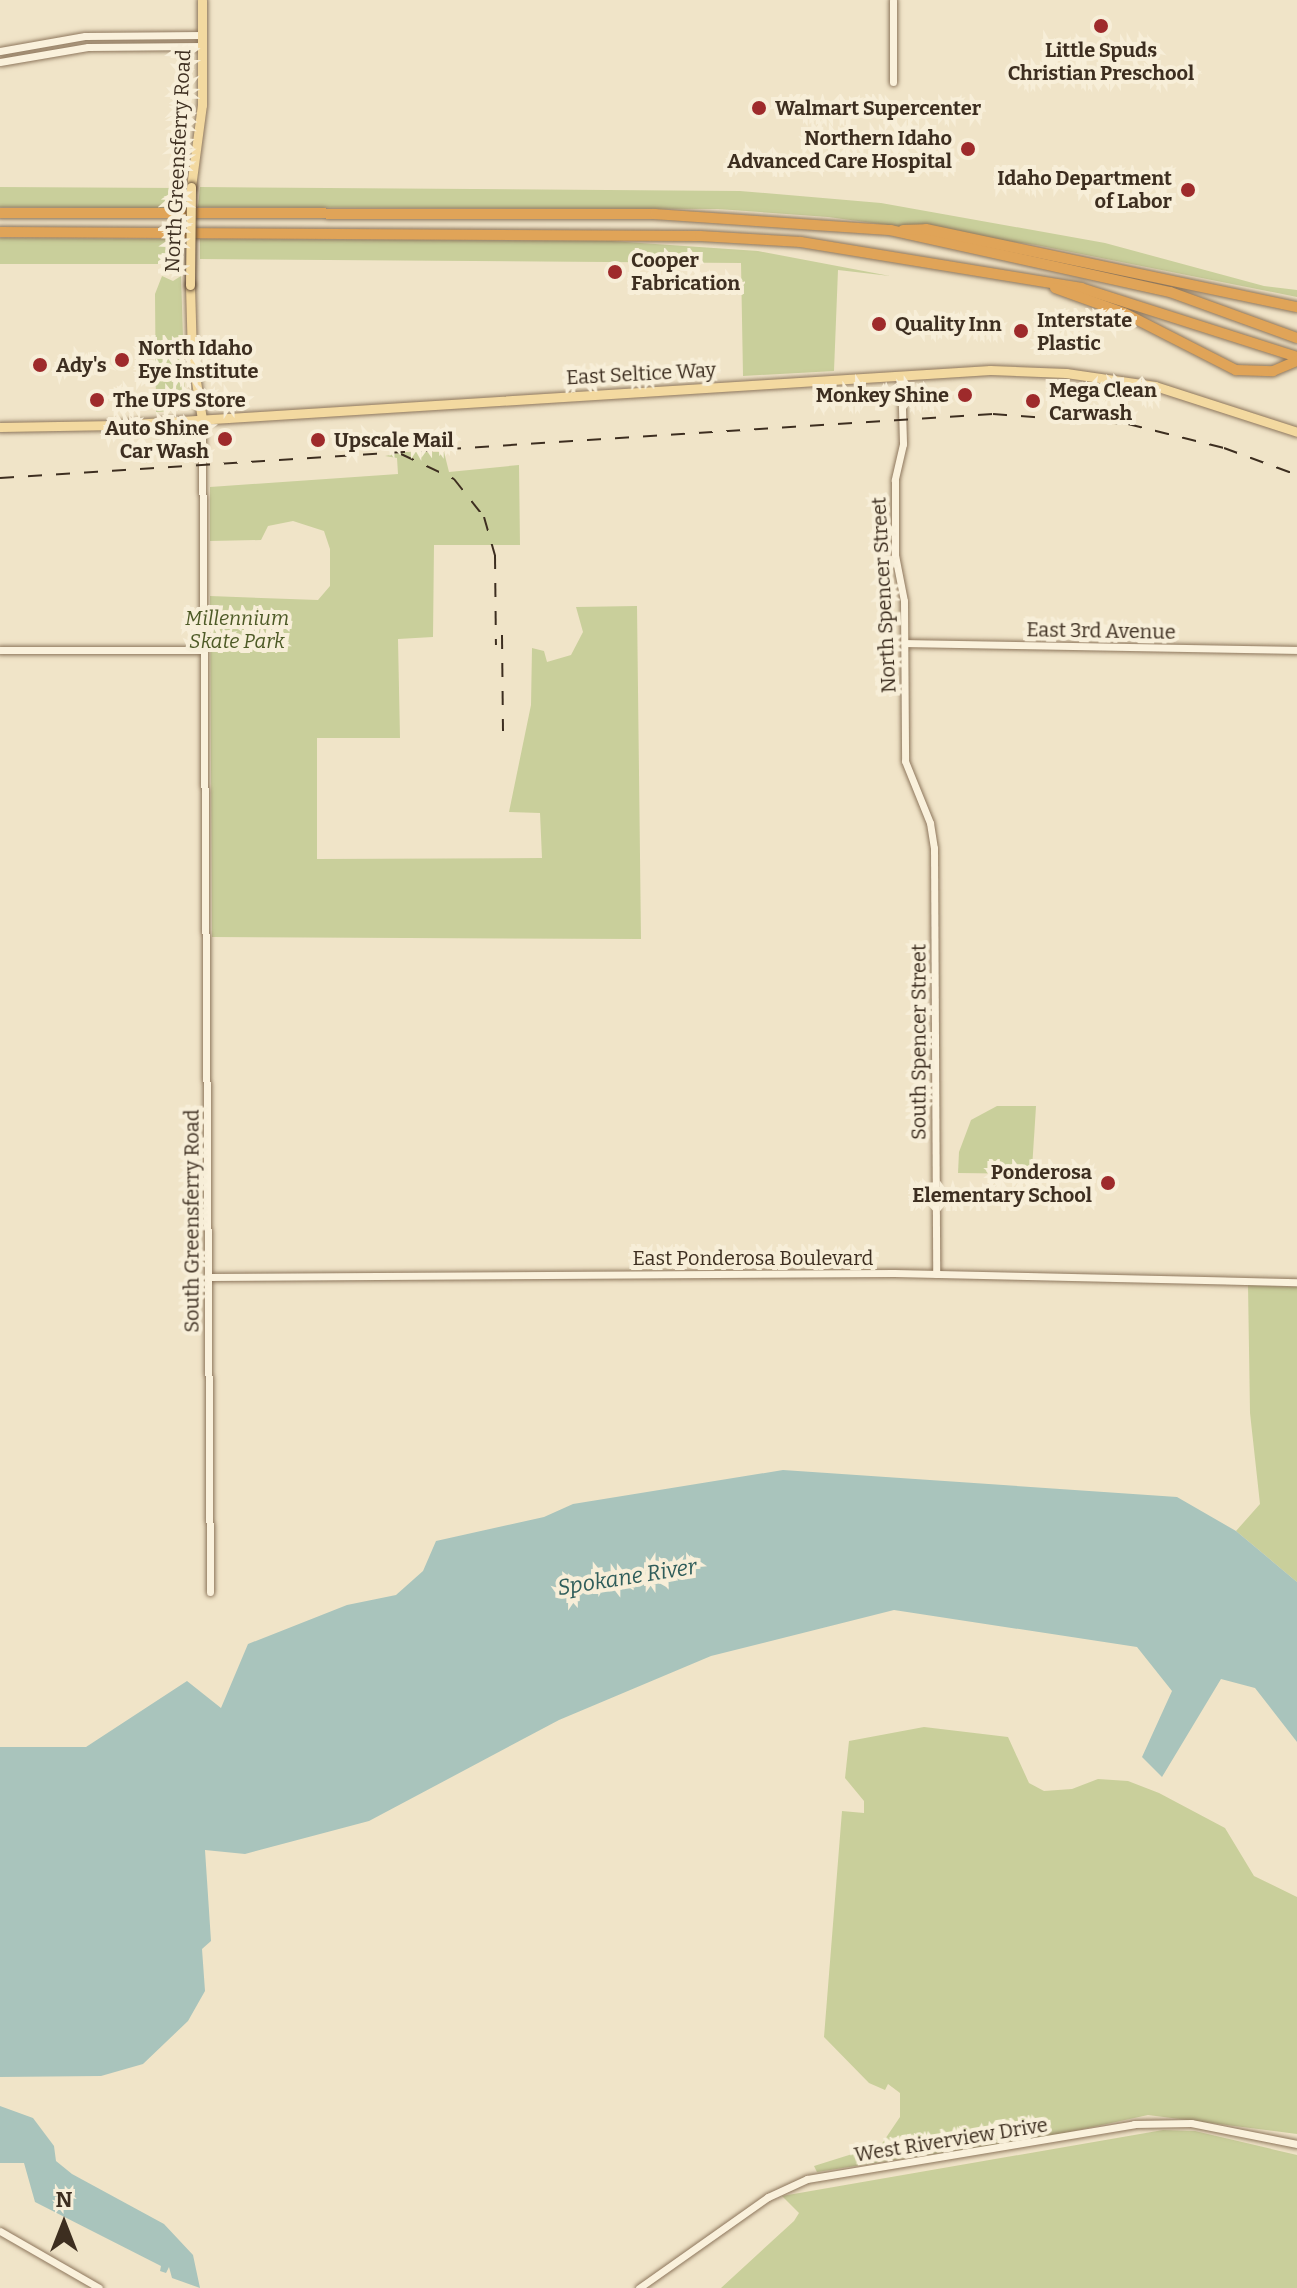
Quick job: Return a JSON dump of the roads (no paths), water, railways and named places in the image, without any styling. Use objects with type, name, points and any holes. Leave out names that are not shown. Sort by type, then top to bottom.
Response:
[{"type":"highway","points":[[0,213],[655,214],[890,230],[926,229],[1297,307]]},
{"type":"highway","points":[[890,230],[1170,292],[1293,336]]},
{"type":"highway","points":[[0,232],[700,236],[801,242],[1007,273],[1146,306],[1265,344],[1297,359]]},
{"type":"highway","points":[[1007,273],[1124,313],[1236,370],[1273,371],[1297,359]]},
{"type":"main road","name":"North Greensferry Road","points":[[202,0],[202,105],[191,187],[190,285],[192,356],[202,419]]},
{"type":"main road","name":"East Seltice Way","points":[[0,427],[202,419],[1009,370],[1109,378],[1178,391],[1297,434]]},
{"type":"street","points":[[893,0],[893,82]]},
{"type":"street","points":[[0,51],[85,36],[202,40]]},
{"type":"street","points":[[0,62],[88,47],[202,40]]},
{"type":"street","name":"North Spencer Street","points":[[901,375],[903,444],[895,480],[895,555],[904,598],[905,761],[932,830],[935,905]]},
{"type":"street","name":"North Greensferry Road","points":[[202,419],[206,850]]},
{"type":"street","name":"East 3rd Avenue","points":[[905,643],[1297,650]]},
{"type":"street","points":[[0,650],[204,650]]},
{"type":"street","name":"South Greensferry Road","points":[[206,850],[210,1592]]},
{"type":"street","name":"South Spencer Street","points":[[935,905],[936,1274]]},
{"type":"street","name":"East Ponderosa Boulevard","points":[[209,1277],[936,1274],[1297,1282]]},
{"type":"street","name":"West Riverview Drive","points":[[639,2288],[768,2197],[807,2179],[1134,2124],[1191,2123],[1297,2144]]},
{"type":"street","points":[[0,2231],[99,2288]]},
{"type":"water","name":"Spokane River","points":[[783,1470],[1177,1497],[1236,1531],[1297,1582],[1297,1742],[1255,1688],[1221,1679],[1162,1777],[1142,1757],[1172,1691],[1137,1647],[894,1610],[711,1656],[559,1720],[369,1821],[245,1854],[205,1850],[211,1941],[202,1949],[205,1991],[188,2021],[143,2064],[101,2076],[0,2077],[0,1747],[86,1747],[187,1681],[221,1708],[248,1644],[347,1605],[396,1595],[423,1571],[436,1541],[544,1517],[573,1504]]},
{"type":"water","points":[[0,2106],[33,2118],[54,2146],[56,2161],[72,2174],[164,2224],[193,2255],[200,2288],[172,2278],[169,2267],[166,2273],[160,2271],[161,2266],[35,2202],[24,2163],[0,2163]]},
{"type":"railway","points":[[0,478],[993,414],[1128,424],[1224,448],[1297,475]]},
{"type":"railway","points":[[401,454],[454,479],[484,517],[495,555],[496,645]]},
{"type":"railway","points":[[502,635],[503,731]]},
{"type":"place","name":"Little Spuds Christian Preschool","points":[[1101,26]]},
{"type":"place","name":"Walmart Supercenter","points":[[759,108]]},
{"type":"place","name":"Northern Idaho Advanced Care Hospital","points":[[968,149]]},
{"type":"place","name":"Idaho Department of Labor","points":[[1188,190]]},
{"type":"place","name":"Cooper Fabrication","points":[[615,272]]},
{"type":"place","name":"Quality Inn","points":[[879,324]]},
{"type":"place","name":"Interstate Plastic","points":[[1021,331]]},
{"type":"place","name":"North Idaho Eye Institute","points":[[122,360]]},
{"type":"place","name":"Ady's","points":[[40,365]]},
{"type":"place","name":"Monkey Shine","points":[[965,395]]},
{"type":"place","name":"The UPS Store","points":[[97,400]]},
{"type":"place","name":"Mega Clean Carwash","points":[[1033,401]]},
{"type":"place","name":"Auto Shine Car Wash","points":[[225,439]]},
{"type":"place","name":"Upscale Mail","points":[[318,440]]},
{"type":"place","name":"Ponderosa Elementary School","points":[[1108,1183]]},
{"type":"park label","name":"Millennium Skate Park","points":[[237,630]]}]
